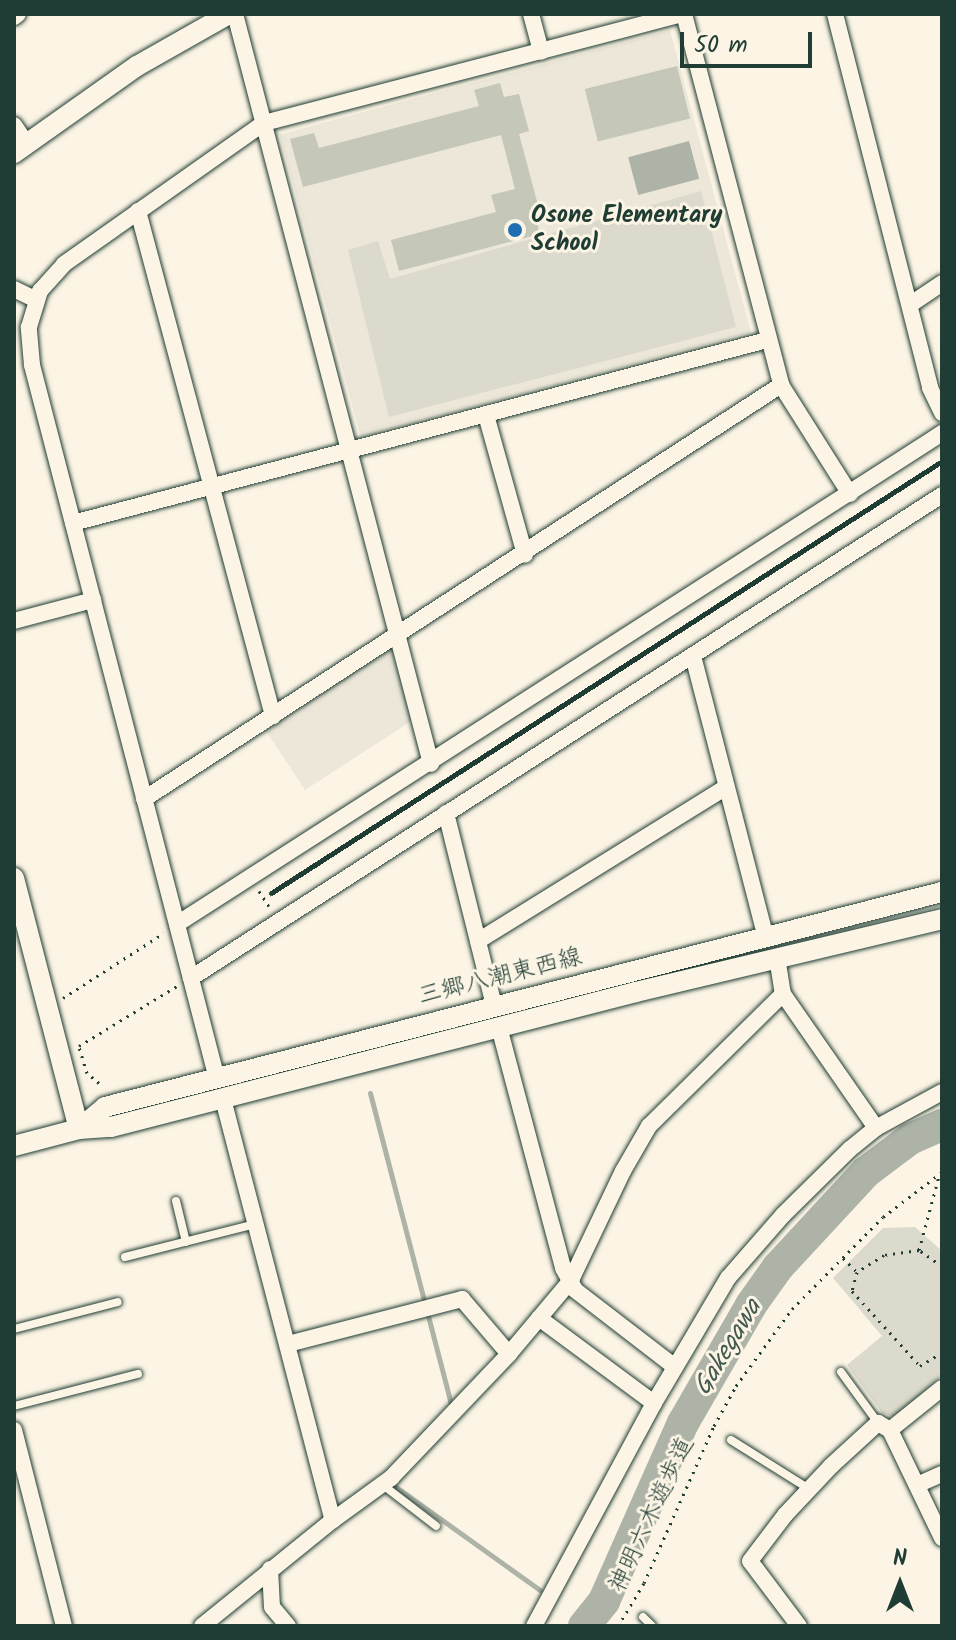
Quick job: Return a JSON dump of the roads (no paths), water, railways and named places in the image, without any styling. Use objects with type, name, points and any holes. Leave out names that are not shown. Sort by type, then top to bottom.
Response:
[{"type":"street","points":[[14,125],[21,149],[137,66],[229,14]]},
{"type":"street","points":[[235,14],[431,764]]},
{"type":"street","points":[[531,14],[541,52]]},
{"type":"street","points":[[333,1520],[32,365],[29,327],[40,291],[64,264],[264,123],[682,14],[781,385],[850,494]]},
{"type":"street","points":[[835,14],[930,388],[942,413]]},
{"type":"street","points":[[138,211],[273,716]]},
{"type":"street","points":[[911,304],[942,283]]},
{"type":"street","points":[[14,289],[37,300]]},
{"type":"street","points":[[73,523],[767,340]]},
{"type":"street","points":[[144,799],[525,555],[781,385]]},
{"type":"street","points":[[486,415],[525,555]]},
{"type":"street","points":[[177,924],[431,764],[942,433]]},
{"type":"street","points":[[191,978],[942,495]]},
{"type":"street","points":[[14,621],[93,600]]},
{"type":"street","points":[[693,656],[765,935]]},
{"type":"street","points":[[478,941],[726,787]]},
{"type":"street","points":[[446,813],[494,1006]]},
{"type":"street","points":[[14,878],[79,1129]]},
{"type":"street","name":"三郷八潮東西線","points":[[14,1146],[79,1129],[111,1127],[220,1089],[494,1006],[942,892]]},
{"type":"street","name":"三郷八潮東西線","points":[[220,1089],[499,1027],[942,919]]},
{"type":"street","points":[[777,957],[783,994],[876,1128]]},
{"type":"street","points":[[202,1626],[270,1569],[383,1485],[509,1354],[571,1280],[623,1171],[649,1126],[783,994]]},
{"type":"street","points":[[499,1027],[563,1268],[575,1290],[675,1367]]},
{"type":"street","points":[[534,1626],[708,1308],[748,1252],[850,1149],[876,1128],[942,1092]]},
{"type":"street","points":[[288,1344],[462,1299],[509,1354]]},
{"type":"street","points":[[539,1318],[654,1403]]},
{"type":"street","points":[[799,1626],[750,1561],[809,1489],[884,1427],[942,1388]]},
{"type":"street","points":[[884,1427],[942,1538]]},
{"type":"street","points":[[15,1437],[64,1626]]},
{"type":"street","points":[[917,1485],[942,1474]]},
{"type":"street","points":[[270,1569],[272,1607],[288,1626]]},
{"type":"lane","points":[[176,1201],[186,1242]]},
{"type":"lane","points":[[125,1257],[255,1224]]},
{"type":"lane","points":[[14,1329],[118,1302]]},
{"type":"lane","points":[[841,1372],[884,1427]]},
{"type":"lane","points":[[14,1406],[138,1374]]},
{"type":"lane","points":[[731,1440],[809,1489]]},
{"type":"lane","points":[[383,1485],[436,1526]]},
{"type":"lane","points":[[643,1617],[652,1626]]},
{"type":"waterway","points":[[370,1093],[451,1404]]},
{"type":"waterway","name":"Gakegawa","points":[[584,1626],[604,1601],[683,1423],[751,1305],[778,1267],[866,1172],[910,1139],[942,1125]]},
{"type":"waterway","points":[[396,1487],[540,1590]]},
{"type":"railway","points":[[271,893],[942,461]]},
{"type":"place","name":"Osone Elementary School","points":[[515,230]]}]
